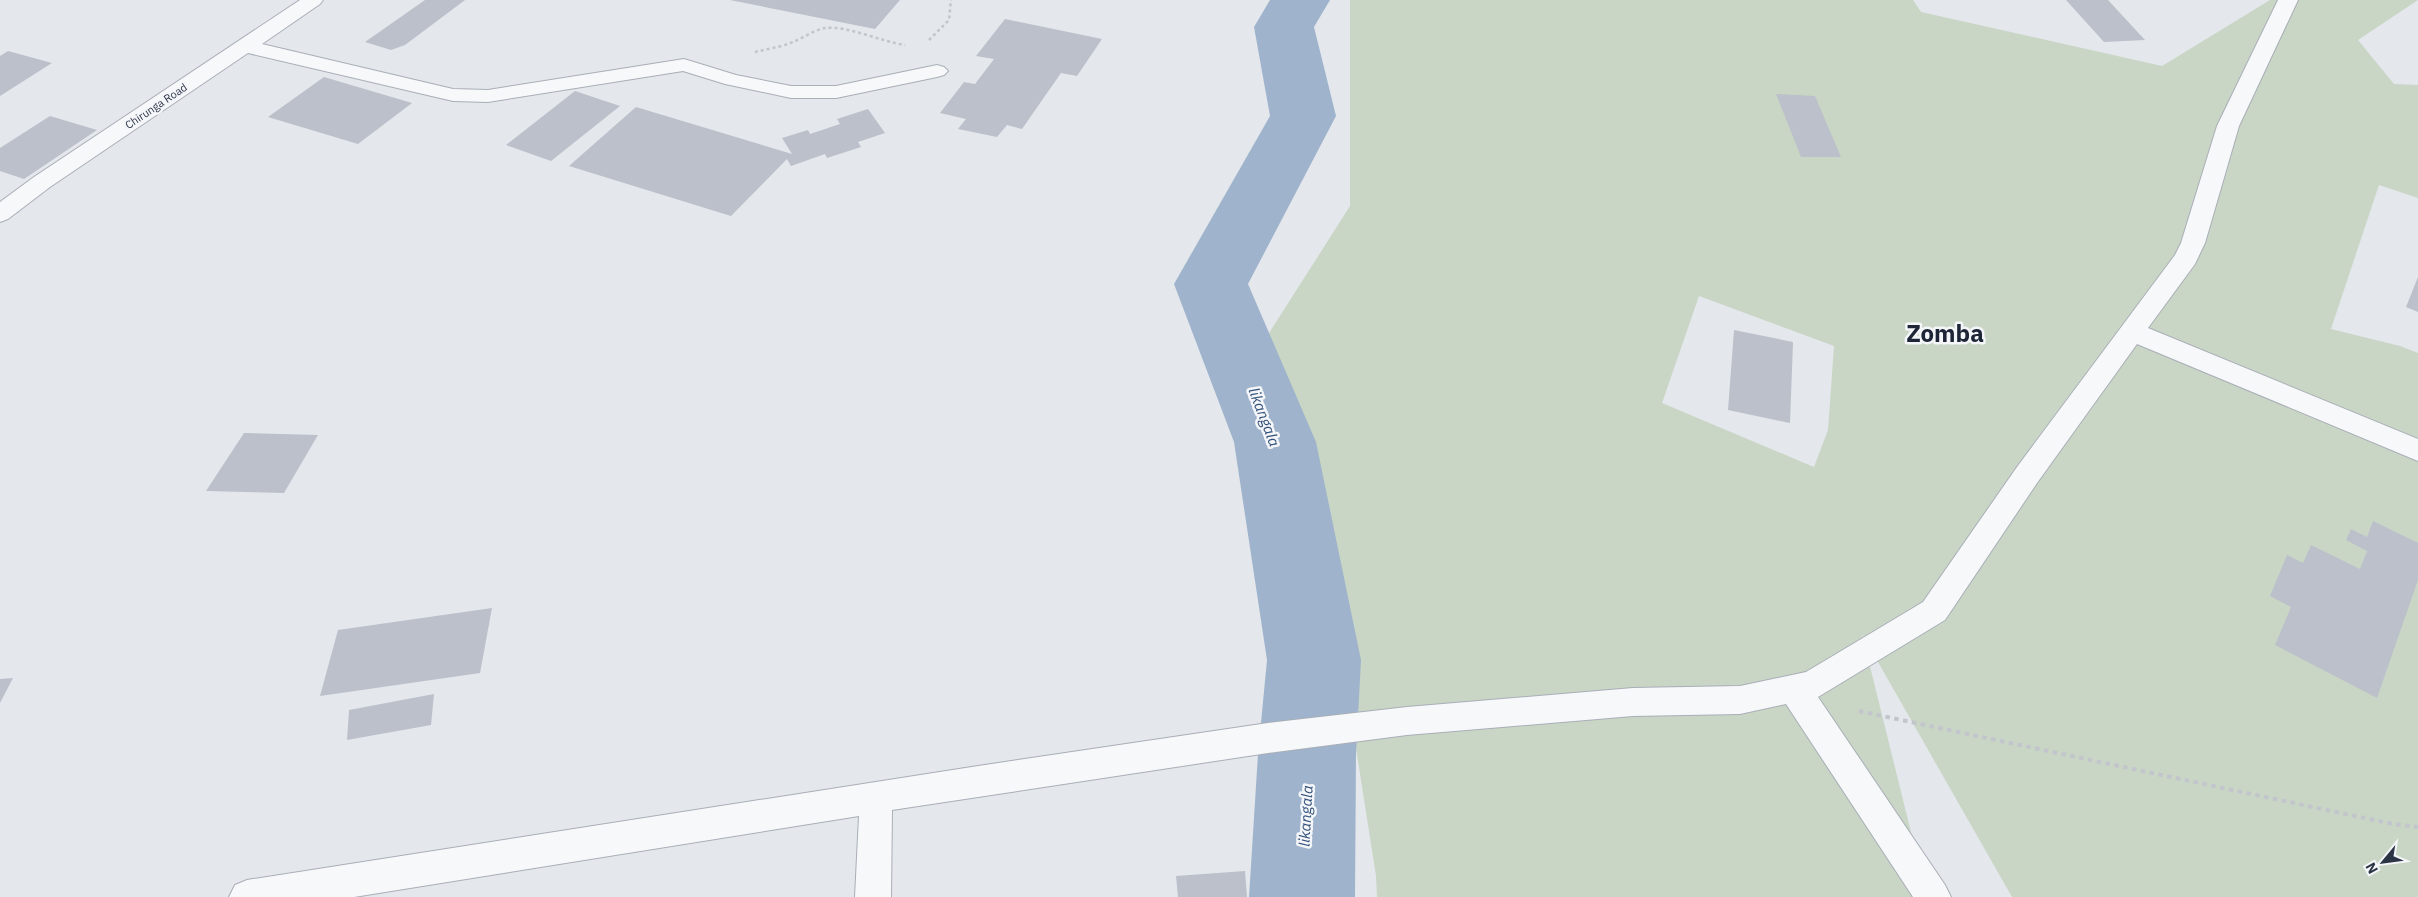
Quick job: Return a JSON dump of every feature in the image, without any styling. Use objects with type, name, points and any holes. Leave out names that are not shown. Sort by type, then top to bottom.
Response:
[{"type":"street","name":"Chirunga Road","points":[[0,214],[42,182],[313,0]]},
{"type":"street","points":[[247,897],[1268,738],[1407,721],[1633,702],[1740,700],[1803,687],[1934,611],[2026,475],[2186,258],[2193,243],[2228,126],[2288,0]]},
{"type":"street","points":[[246,46],[453,95],[488,96],[684,65],[732,80],[790,92],[836,92],[937,71]]},
{"type":"street","points":[[2132,331],[2418,450]]},
{"type":"street","points":[[1803,687],[1933,897]]},
{"type":"street","points":[[873,897],[876,798]]},
{"type":"path","points":[[925,44],[949,20],[951,0]]},
{"type":"path","points":[[749,54],[791,44],[825,28],[868,35],[885,42],[910,46]]},
{"type":"path","points":[[1803,687],[1862,714],[2393,824],[2418,827]]},
{"type":"green space","points":[[1350,0],[1913,0],[1921,12],[2162,66],[2270,0],[2418,0],[2358,40],[2394,84],[2418,85],[2418,198],[2379,185],[2331,329],[2400,346],[2418,353],[2418,897],[2012,897],[1862,634],[1927,897],[1377,897],[1376,876],[1345,678],[1344,607],[1257,352],[1350,206]],"holes":[[[1699,296],[1834,346],[1828,430],[1814,467],[1662,403]]]},
{"type":"building","points":[[425,0],[465,0],[405,45],[391,50],[365,42]]},
{"type":"building","points":[[730,0],[900,0],[875,29]]},
{"type":"building","points":[[2066,0],[2108,0],[2145,40],[2104,42]]},
{"type":"building","points":[[1005,19],[1102,39],[1077,76],[1061,73],[1022,129],[1007,125],[997,137],[958,129],[966,119],[940,113],[964,82],[975,84],[994,59],[976,56]]},
{"type":"building","points":[[8,51],[52,63],[0,96],[0,56]]},
{"type":"building","points":[[324,77],[412,103],[358,144],[268,117]]},
{"type":"building","points":[[575,91],[620,106],[551,161],[506,145]]},
{"type":"building","points":[[1776,94],[1815,96],[1841,157],[1801,157]]},
{"type":"building","points":[[636,107],[792,154],[782,138],[808,130],[810,134],[840,124],[837,119],[868,109],[885,133],[858,142],[861,147],[827,158],[825,154],[791,166],[787,159],[731,216],[569,166]]},
{"type":"building","points":[[50,116],[97,130],[24,179],[0,171],[0,148]]},
{"type":"building","points":[[2418,277],[2418,312],[2406,307]]},
{"type":"building","points":[[1734,330],[1793,342],[1790,423],[1728,410]]},
{"type":"building","points":[[244,433],[318,435],[284,493],[206,491]]},
{"type":"building","points":[[2373,521],[2418,543],[2418,580],[2377,698],[2275,645],[2291,607],[2270,596],[2287,555],[2303,563],[2311,545],[2360,569],[2367,551],[2346,540],[2351,529],[2367,537]]},
{"type":"building","points":[[492,608],[480,673],[320,696],[338,630]]},
{"type":"building","points":[[13,678],[0,703],[0,679]]},
{"type":"building","points":[[434,694],[431,725],[347,740],[349,710]]},
{"type":"building","points":[[1245,871],[1247,897],[1178,897],[1176,876]]},
{"type":"waterway","name":"likangala","points":[[1300,0],[1284,27],[1303,116],[1211,284],[1275,442],[1314,660],[1307,754],[1302,897]]},
{"type":"district","name":"Zomba","points":[[1945,334]]}]
